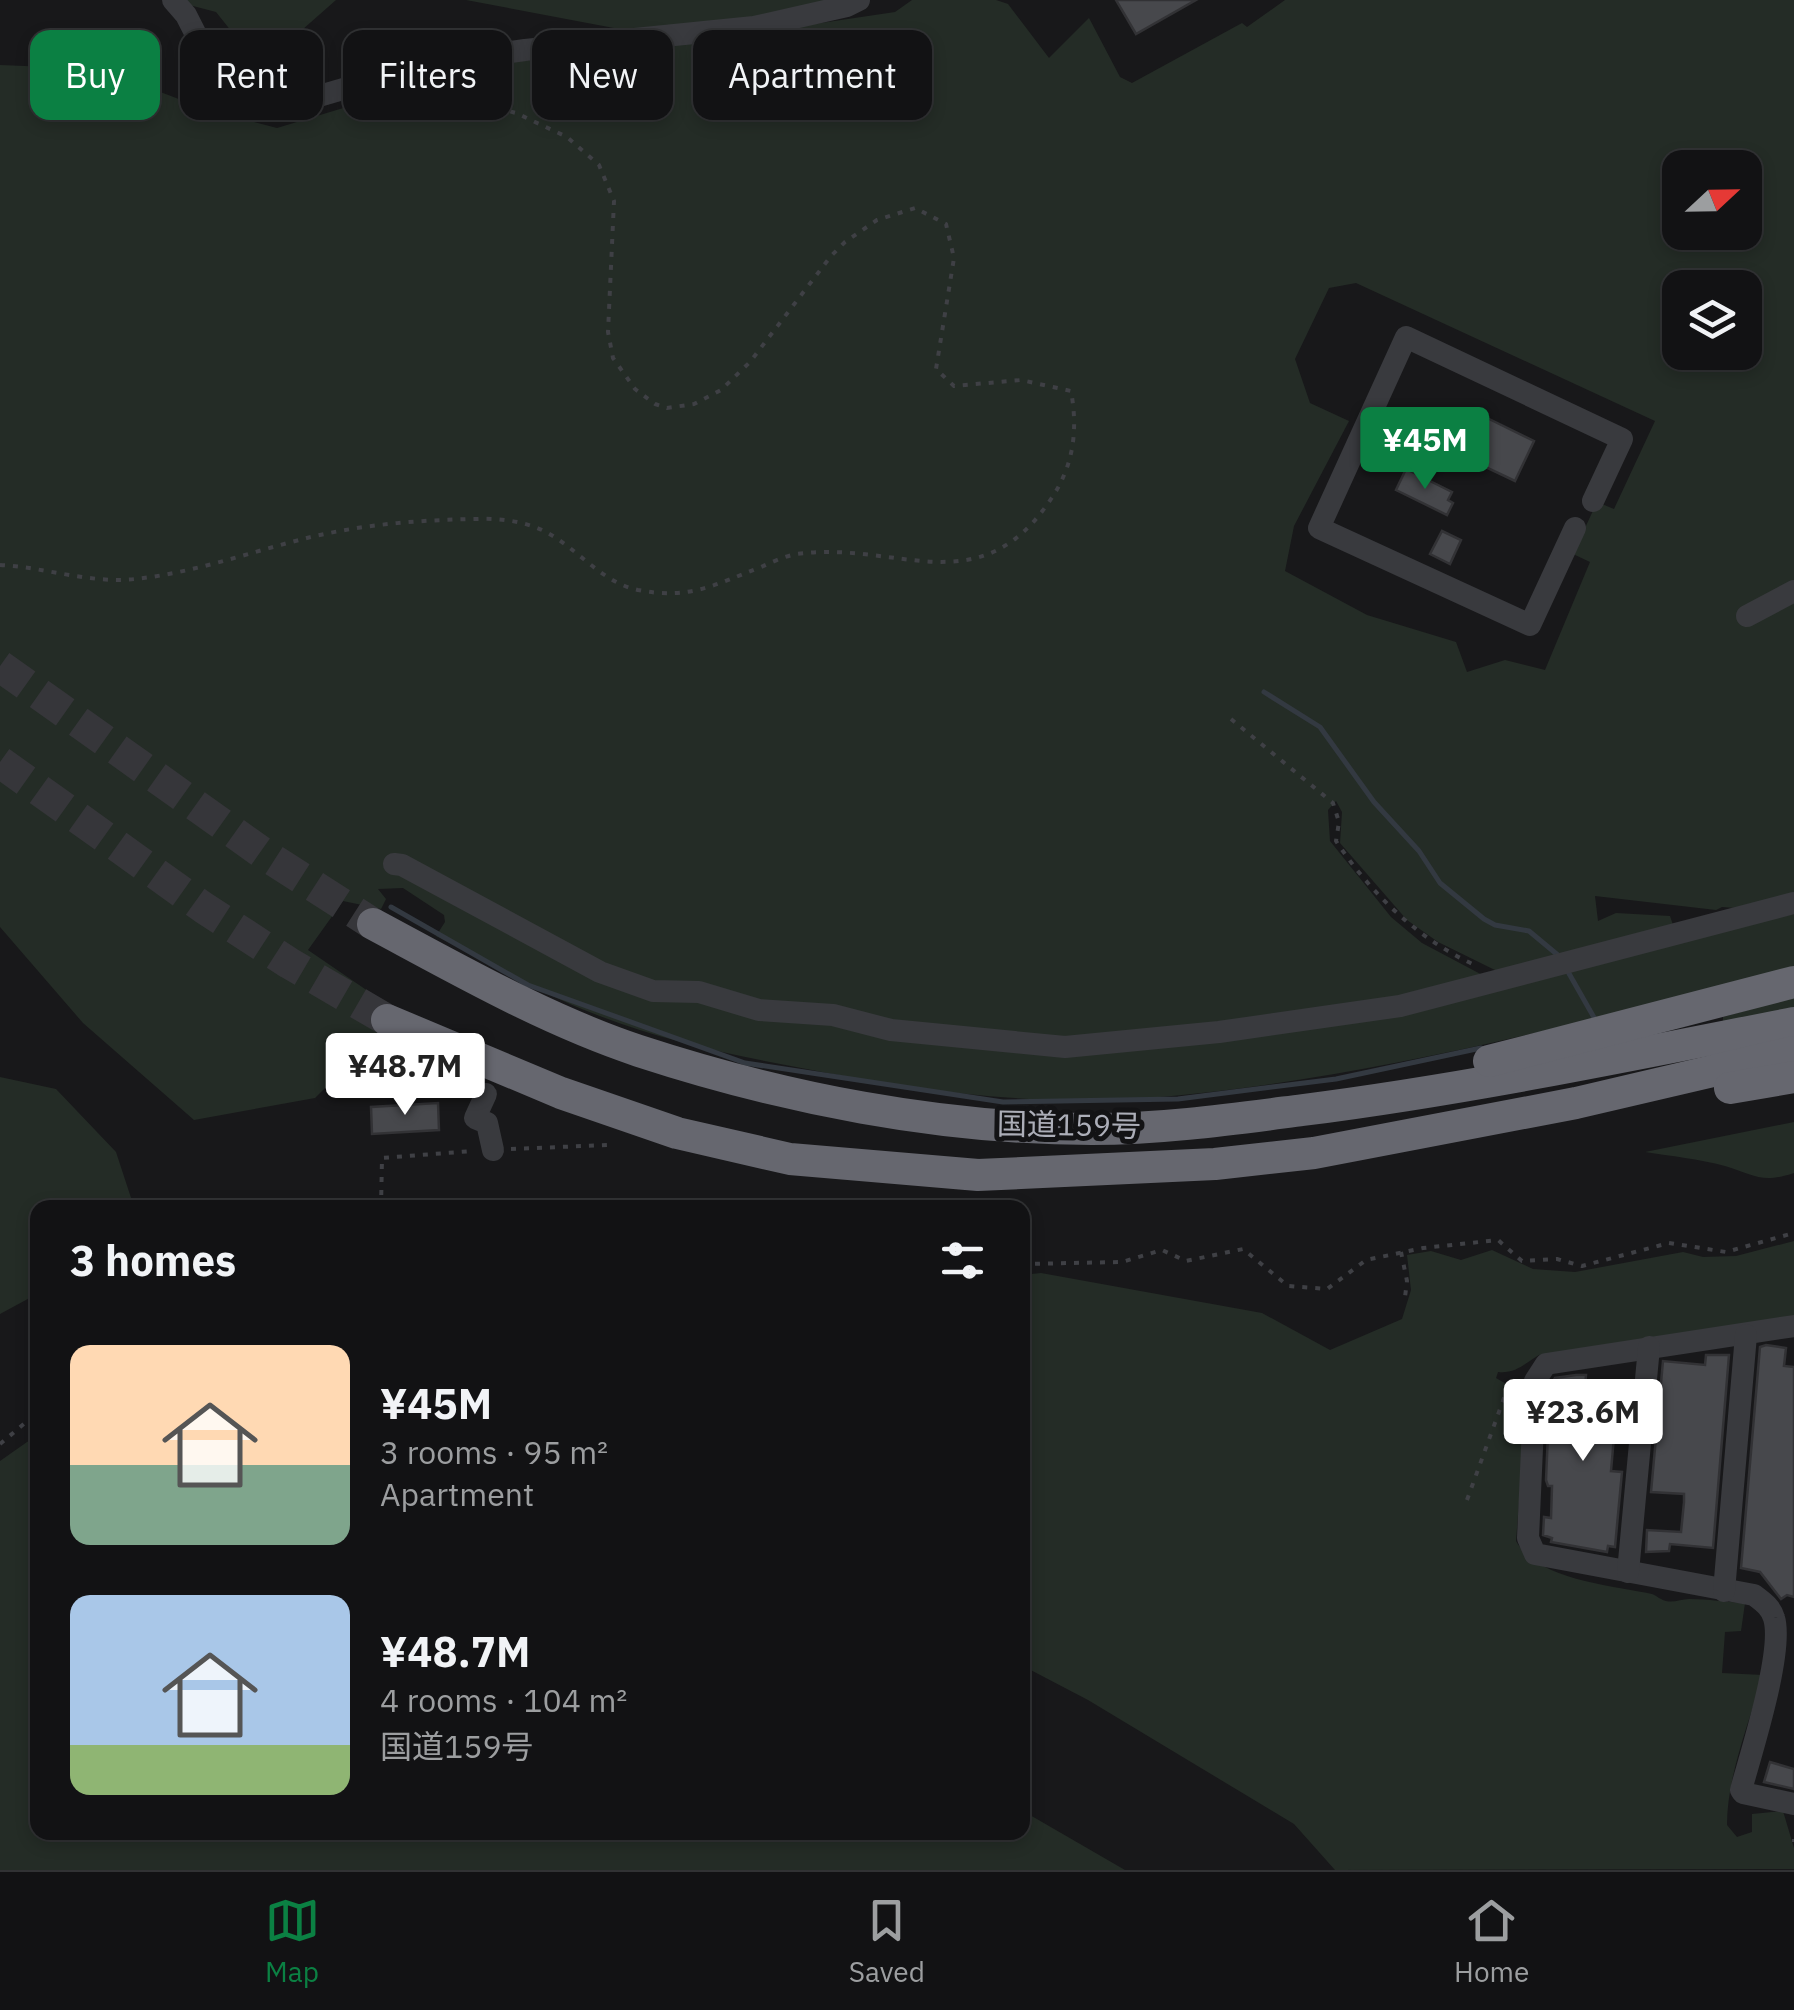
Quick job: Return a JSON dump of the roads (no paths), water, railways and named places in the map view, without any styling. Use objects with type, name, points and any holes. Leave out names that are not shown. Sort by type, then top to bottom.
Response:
[{"type":"highway","name":"国道159号","points":[[373,924],[510,997],[637,1050],[820,1099],[920,1116],[1017,1126],[1093,1129],[1196,1124],[1398,1098],[1794,1022]]},
{"type":"highway","points":[[1196,1124],[1559,1045],[1794,982]]},
{"type":"highway","name":"国道159号","points":[[387,1020],[577,1099],[676,1132],[790,1160],[978,1175],[1215,1164],[1314,1154],[1576,1103],[1794,1052]]},
{"type":"highway","points":[[1390,1140],[1576,1116],[1794,1077]]},
{"type":"street","points":[[172,0],[186,15],[221,84],[240,101],[270,110],[429,64],[754,26],[859,0]]},
{"type":"street","points":[[1575,528],[1530,626],[1319,528],[1406,337],[1622,439],[1593,501]]},
{"type":"street","points":[[1747,616],[1794,590]]},
{"type":"street","points":[[394,864],[402,864],[600,972],[642,988],[698,992],[772,1012],[833,1015],[891,1030],[1065,1047],[1219,1032],[1400,1006],[1794,904]]},
{"type":"street","points":[[486,1094],[475,1118],[486,1123],[493,1150]]},
{"type":"street","points":[[1794,1326],[1546,1364],[1535,1381],[1528,1538],[1535,1554],[1754,1595],[1772,1611],[1776,1624],[1771,1669],[1741,1790],[1794,1804]]},
{"type":"street","points":[[1724,1591],[1746,1336]]},
{"type":"street","points":[[1628,1572],[1649,1347]]},
{"type":"street","points":[[1771,1669],[1784,1661],[1794,1644]]},
{"type":"waterway","points":[[1264,692],[1320,727],[1440,883],[1484,919],[1529,931],[1559,956]]},
{"type":"waterway","points":[[391,907],[528,985],[745,1063],[1003,1102],[1178,1099],[1336,1079],[1481,1048]]},
{"type":"waterway","points":[[1567,970],[1596,1021]]},
{"type":"tunnel","points":[[0,666],[264,854],[373,924]]},
{"type":"tunnel","points":[[0,762],[204,908],[387,1020]]}]
